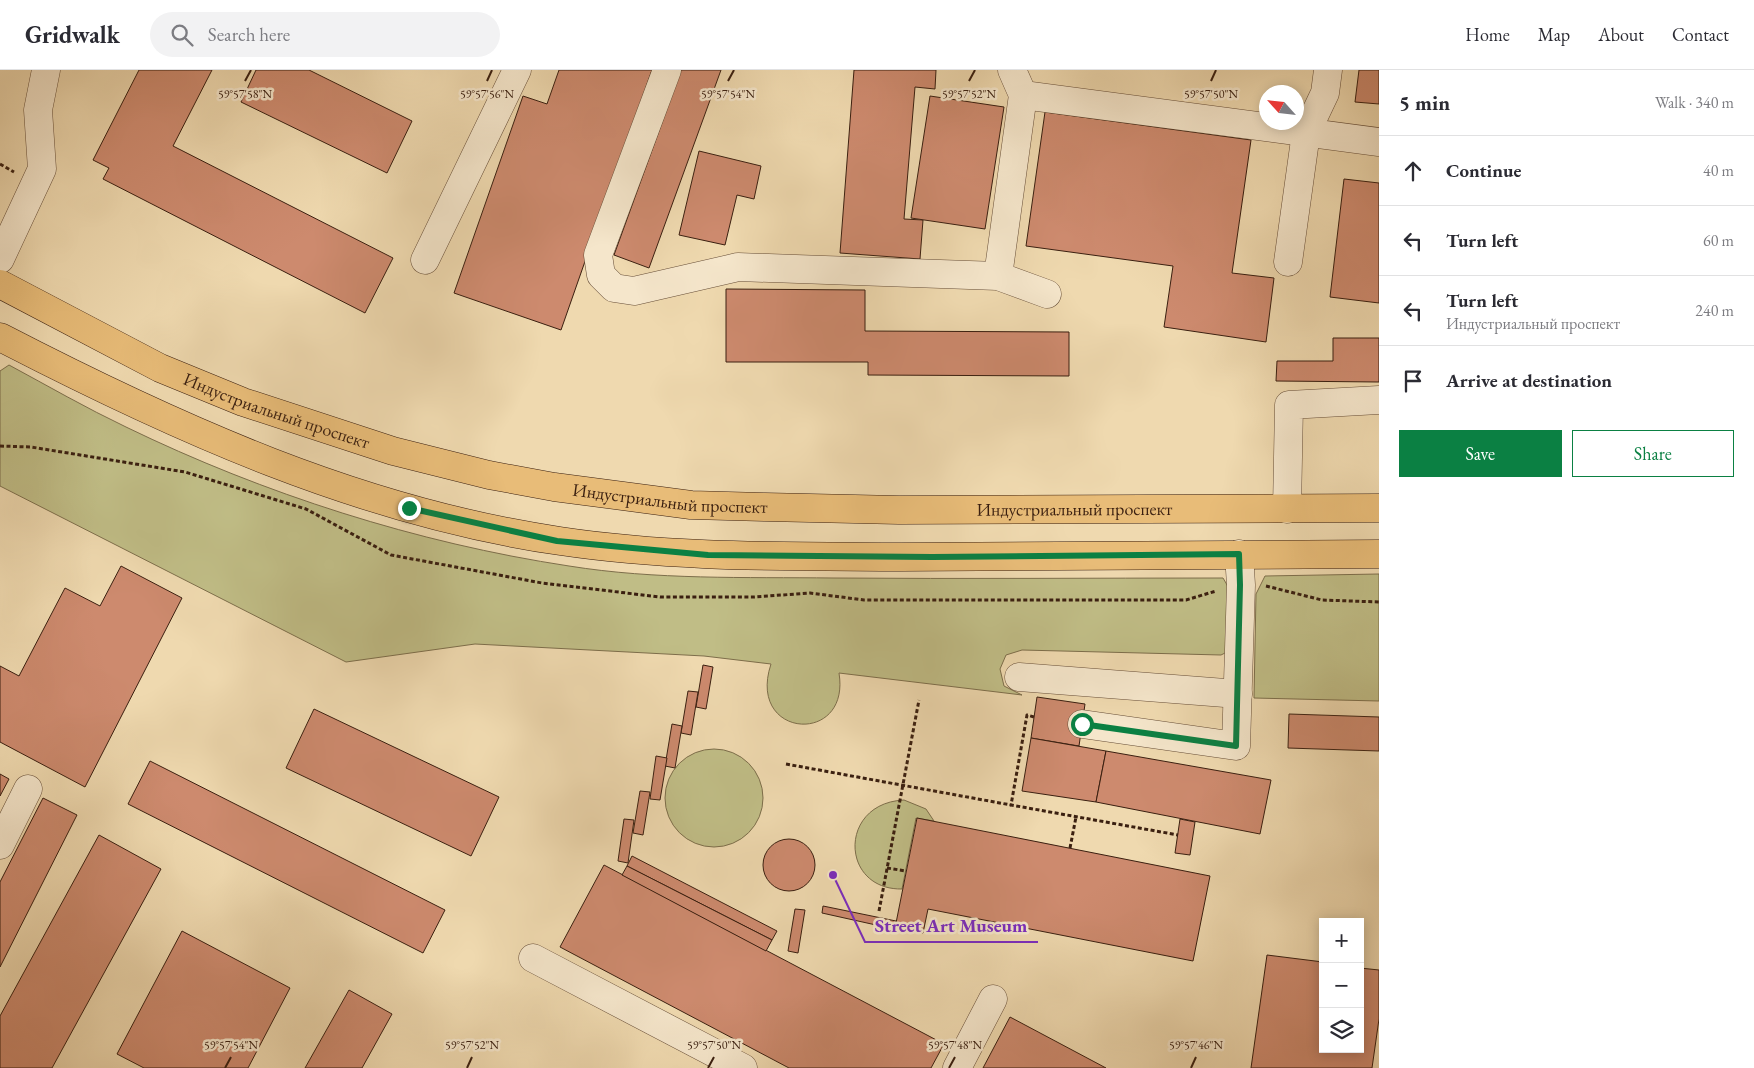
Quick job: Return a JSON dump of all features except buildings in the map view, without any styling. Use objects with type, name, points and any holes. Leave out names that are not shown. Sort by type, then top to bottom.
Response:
[{"type":"main road","name":"Индустриальный проспект","points":[[0,284],[160,368],[244,402],[393,451],[489,475],[554,487],[691,505],[765,507],[899,510],[1379,508]]},
{"type":"main road","points":[[0,337],[101,389],[205,436],[273,463],[409,508],[557,541],[708,555],[942,557],[1379,554]]},
{"type":"lane","points":[[0,259],[42,169],[38,110],[46,70]]},
{"type":"lane","points":[[425,260],[517,70]]},
{"type":"lane","points":[[667,70],[598,255],[600,274],[614,288],[634,291],[738,267],[998,276],[1047,294]]},
{"type":"lane","points":[[998,276],[1023,95],[1012,70]]},
{"type":"lane","points":[[1288,262],[1306,133],[1325,93],[1328,70]]},
{"type":"lane","points":[[1023,95],[1379,142]]},
{"type":"lane","points":[[1287,509],[1289,405],[1379,400]]},
{"type":"lane","points":[[1082,724],[1236,746],[1239,554]]},
{"type":"lane","points":[[1019,677],[1238,694]]},
{"type":"lane","points":[[0,845],[28,789]]},
{"type":"lane","points":[[533,958],[743,1068]]},
{"type":"lane","points":[[957,1068],[993,999]]},
{"type":"path","points":[[879,911],[920,700]]},
{"type":"path","points":[[1011,805],[1026,716],[1034,717]]},
{"type":"path","points":[[786,764],[1178,835]]},
{"type":"path","points":[[1070,848],[1076,817]]},
{"type":"path","points":[[887,868],[906,871]]},
{"type":"shaded area","points":[[9,365],[111,420],[232,474],[342,513],[398,530],[455,544],[569,566],[668,576],[1223,578],[1230,590],[1229,651],[1221,655],[1022,650],[1006,655],[1000,669],[1004,686],[1022,695],[839,673],[838,697],[830,713],[816,722],[800,724],[785,719],[773,707],[767,689],[771,664],[704,656],[475,644],[346,662],[0,486],[0,371]]},
{"type":"shaded area","points":[[1379,574],[1379,701],[1254,698],[1256,594],[1265,576]]},
{"type":"shaded area","points":[[714,749],[733,753],[749,763],[759,779],[763,798],[759,817],[749,833],[733,843],[714,847],[695,843],[679,833],[669,817],[665,798],[669,779],[679,763],[695,753]]},
{"type":"shaded area","points":[[904,800],[926,809],[934,821],[916,818],[902,889],[882,886],[867,876],[858,862],[855,846],[858,830],[867,815],[882,805]]},
{"type":"place","name":"Street Art Museum","points":[[833,875]]},
{"type":"route","points":[[409,508],[557,541],[708,555],[932,557],[1239,554],[1236,746],[1082,724]]}]
